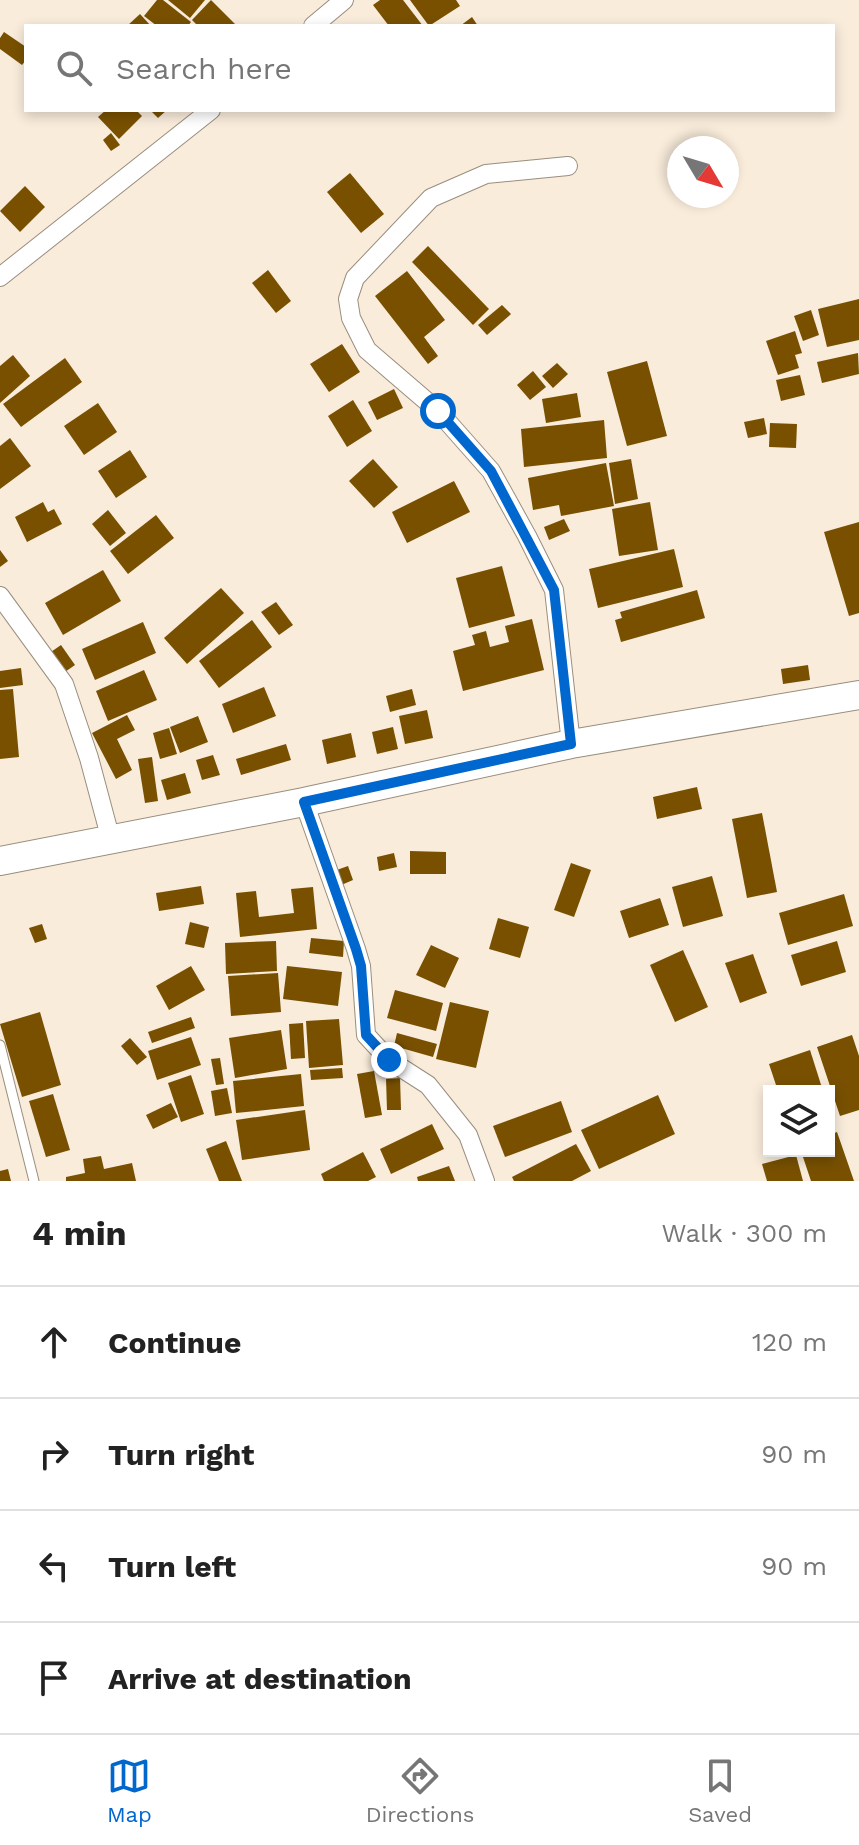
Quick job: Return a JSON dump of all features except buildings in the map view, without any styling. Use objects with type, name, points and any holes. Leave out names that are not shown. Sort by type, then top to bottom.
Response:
[{"type":"main road","points":[[0,861],[304,802],[571,744],[859,695]]},
{"type":"street","points":[[315,24],[344,0]]},
{"type":"street","points":[[0,277],[208,112]]},
{"type":"street","points":[[568,166],[486,174],[431,198],[355,278],[348,299],[351,318],[367,350],[438,411],[491,471],[527,536],[554,590],[571,744]]},
{"type":"street","points":[[0,596],[64,684],[89,758],[111,840]]},
{"type":"street","points":[[304,802],[361,966],[366,1035],[389,1060],[428,1085],[438,1097],[468,1135],[485,1181]]},
{"type":"lane","points":[[0,1045],[34,1181]]},
{"type":"route","points":[[389,1060],[366,1035],[361,966],[304,802],[571,744],[554,590],[491,471],[438,411]]}]
